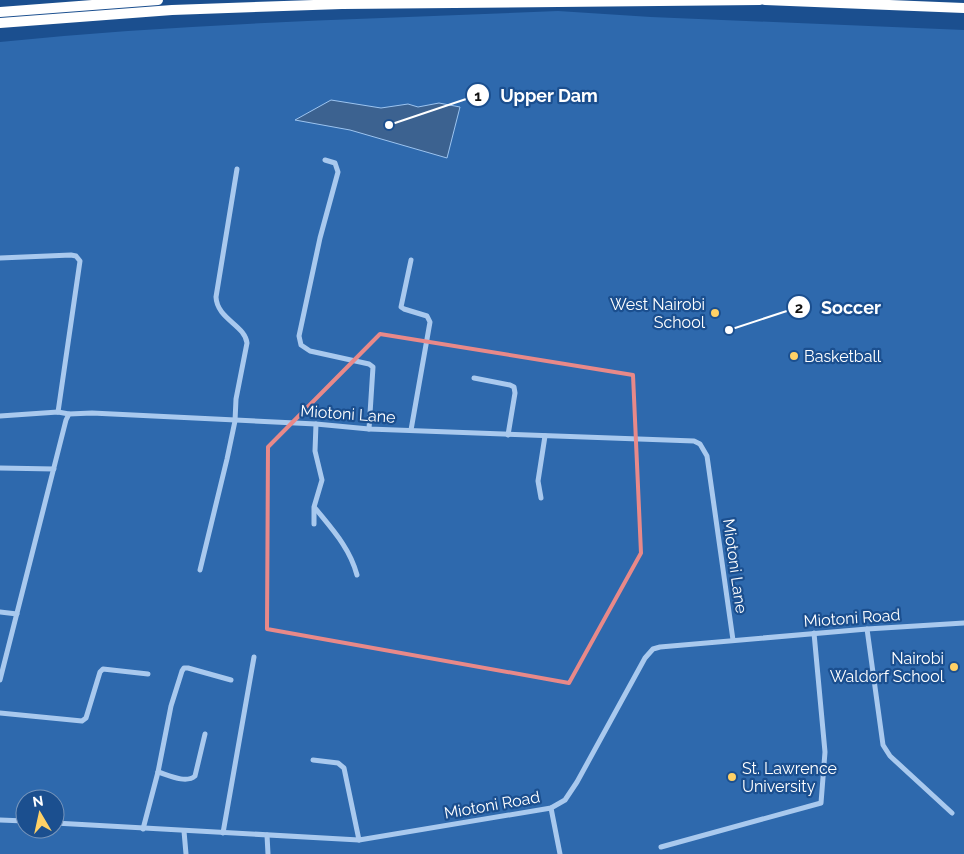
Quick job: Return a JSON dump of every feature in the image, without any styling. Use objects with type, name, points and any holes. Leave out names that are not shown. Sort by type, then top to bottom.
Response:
[{"type":"highway","points":[[0,12],[158,0]]},
{"type":"highway","points":[[0,23],[172,10],[342,4],[760,0]]},
{"type":"highway","points":[[765,0],[964,8]]},
{"type":"street","points":[[325,160],[335,163],[338,172],[320,238],[299,336],[302,344],[310,350],[369,364],[373,367],[369,429]]},
{"type":"street","points":[[200,570],[234,421],[235,403],[248,341],[220,311],[216,298],[238,169]]},
{"type":"street","points":[[0,258],[71,255],[76,256],[80,261],[58,412]]},
{"type":"street","points":[[411,260],[402,307],[404,310],[427,316],[430,322],[411,430]]},
{"type":"street","points":[[474,378],[514,387],[515,393],[508,435]]},
{"type":"street","name":"Miotoni Lane","points":[[0,416],[58,412],[69,414],[92,413],[316,424],[369,429],[694,441],[700,444],[707,456],[733,640]]},
{"type":"street","points":[[0,680],[69,414]]},
{"type":"street","points":[[314,524],[314,507],[322,480],[315,451],[316,424]]},
{"type":"street","points":[[541,498],[538,481],[545,436]]},
{"type":"street","points":[[0,468],[54,469]]},
{"type":"street","points":[[314,507],[346,548],[353,561],[357,575]]},
{"type":"street","points":[[0,612],[17,614]]},
{"type":"street","name":"Miotoni Road","points":[[65,824],[359,840],[551,808],[565,800],[577,782],[649,652],[660,647],[814,633],[964,623]]},
{"type":"street","points":[[867,629],[883,745],[890,756],[952,813]]},
{"type":"street","points":[[661,846],[821,803],[825,752],[814,633]]},
{"type":"street","points":[[223,833],[254,657]]},
{"type":"street","points":[[142,829],[158,772],[171,706],[182,671],[184,668],[188,668],[230,680]]},
{"type":"street","points":[[0,713],[82,721],[86,718],[100,672],[103,669],[148,674]]},
{"type":"street","points":[[158,772],[187,780],[193,778],[205,734]]},
{"type":"street","points":[[313,760],[338,763],[344,768],[359,840]]},
{"type":"street","points":[[551,808],[560,854]]},
{"type":"street","points":[[0,820],[15,821]]},
{"type":"street","points":[[184,831],[186,854]]},
{"type":"street","points":[[267,835],[268,854]]},
{"type":"highlighted area","points":[[380,334],[633,375],[641,553],[569,683],[267,629],[268,447]]},
{"type":"shaded area","points":[[558,11],[651,17],[964,30],[964,854],[0,854],[0,42],[139,30],[348,19]]},
{"type":"shaded area","points":[[331,100],[381,108],[408,104],[418,107],[439,103],[460,107],[447,158],[350,130],[295,120]]},
{"type":"place","name":"Upper Dam","points":[[389,125]]},
{"type":"place","name":"West Nairobi School","points":[[715,313]]},
{"type":"place","name":"Soccer","points":[[729,330]]},
{"type":"place","name":"Basketball","points":[[794,356]]},
{"type":"place","name":"Nairobi Waldorf School","points":[[954,667]]},
{"type":"place","name":"St. Lawrence University","points":[[732,777]]}]
